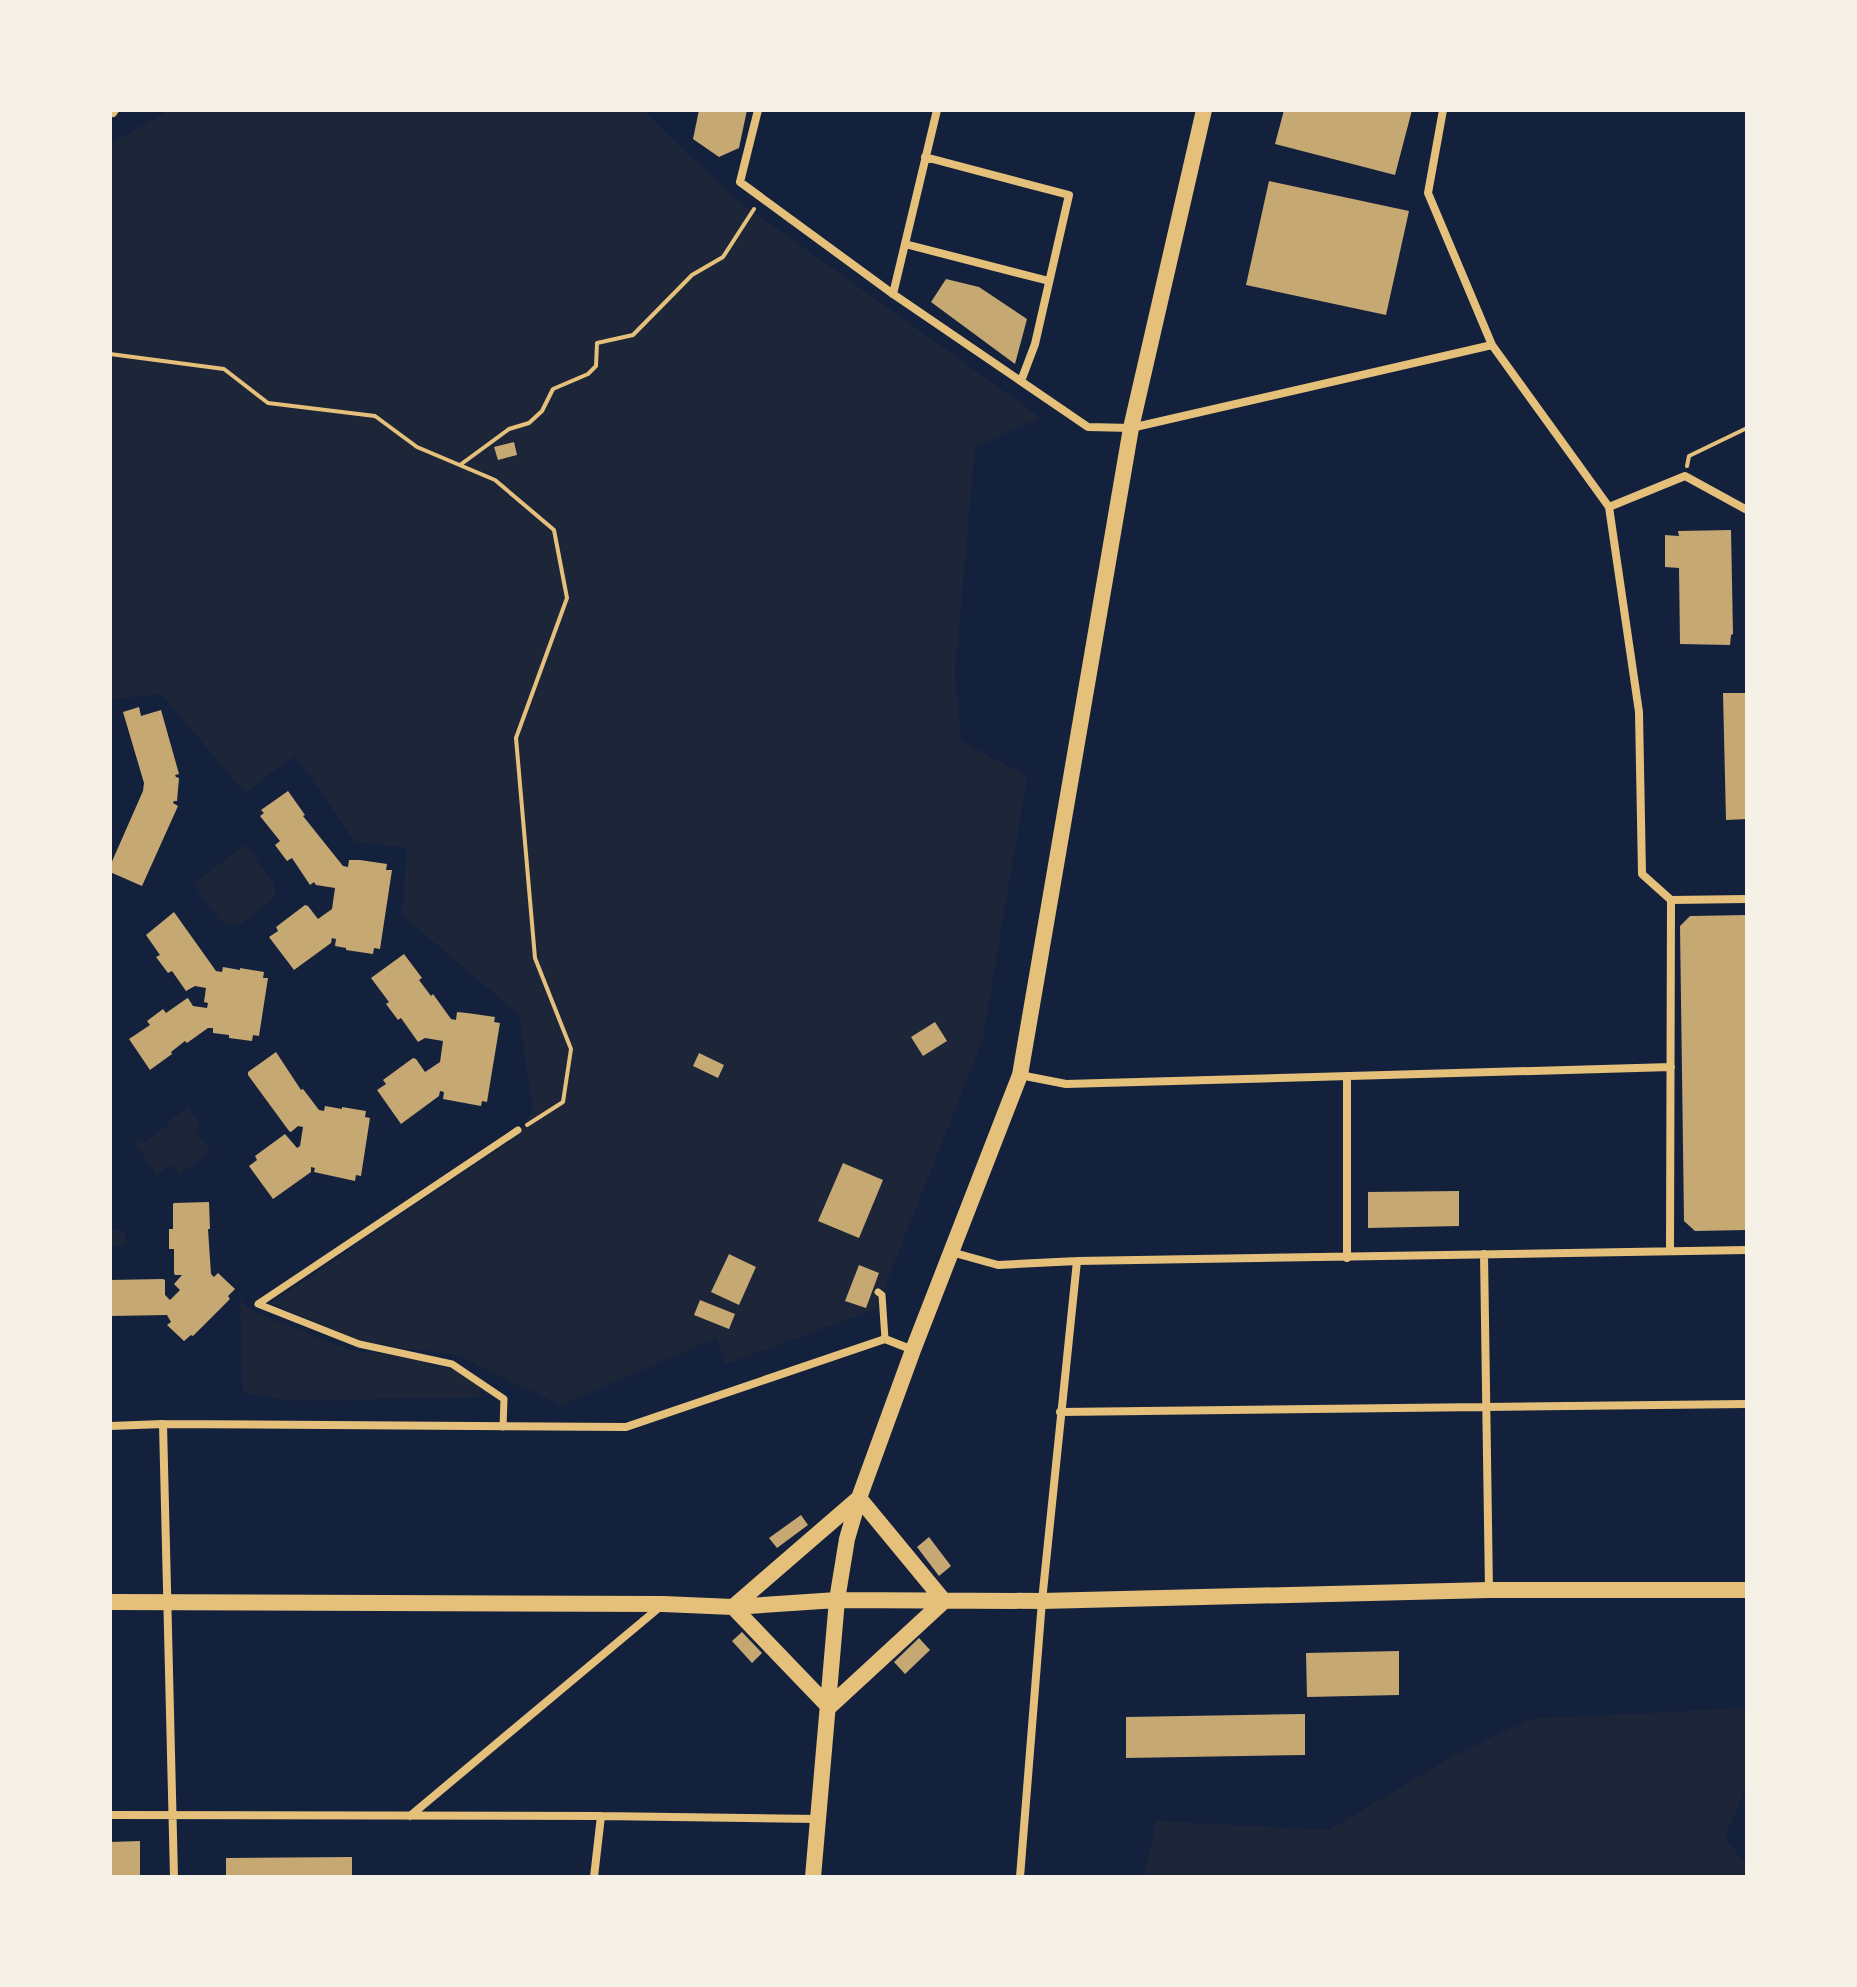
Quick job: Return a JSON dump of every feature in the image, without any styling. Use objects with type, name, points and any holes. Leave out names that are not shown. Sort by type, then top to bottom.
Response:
[{"type":"main road","points":[[813,1877],[837,1600],[847,1539],[913,1350],[1020,1075],[1131,428],[1204,110]]},
{"type":"main road","points":[[859,1498],[944,1601]]},
{"type":"main road","points":[[733,1607],[859,1498]]},
{"type":"main road","points":[[110,1602],[663,1604],[733,1607],[837,1600],[1042,1601],[1489,1590],[1747,1590]]},
{"type":"main road","points":[[829,1707],[944,1601]]},
{"type":"main road","points":[[733,1607],[829,1707]]},
{"type":"street","points":[[758,110],[740,182],[893,294],[1088,427],[1131,428],[1492,345]]},
{"type":"street","points":[[893,294],[937,110]]},
{"type":"street","points":[[1443,110],[1428,193],[1492,345],[1609,507],[1639,712],[1642,874],[1671,900],[1747,899]]},
{"type":"street","points":[[925,157],[1069,195],[1035,344],[1021,381]]},
{"type":"street","points":[[905,244],[1049,281]]},
{"type":"street","points":[[1609,507],[1685,476],[1747,510]]},
{"type":"street","points":[[1670,1251],[1671,900]]},
{"type":"street","points":[[1020,1075],[1066,1084],[1671,1067]]},
{"type":"street","points":[[1347,1076],[1347,1258]]},
{"type":"street","points":[[503,1427],[504,1399],[452,1364],[359,1344],[258,1304],[518,1130]]},
{"type":"street","points":[[950,1252],[998,1265],[1077,1261],[1747,1250]]},
{"type":"street","points":[[1484,1254],[1489,1590]]},
{"type":"street","points":[[1020,1877],[1042,1601],[1077,1261]]},
{"type":"street","points":[[878,1292],[882,1295],[885,1339]]},
{"type":"street","points":[[110,1426],[626,1427],[885,1339],[913,1350]]},
{"type":"street","points":[[1060,1412],[1747,1404]]},
{"type":"street","points":[[163,1424],[174,1877]]},
{"type":"street","points":[[410,1816],[663,1604]]},
{"type":"street","points":[[110,1815],[819,1819]]},
{"type":"street","points":[[594,1877],[601,1816]]},
{"type":"path","points":[[460,465],[509,429],[529,423],[542,411],[553,389],[588,374],[596,366],[597,343],[633,335],[692,275],[723,257],[761,197]]},
{"type":"path","points":[[110,354],[224,369],[268,403],[375,416],[417,447],[495,480],[554,530],[567,598],[516,738],[535,958],[571,1049],[563,1102],[518,1130]]},
{"type":"path","points":[[1685,476],[1689,456],[1747,428]]},
{"type":"shaded area","points":[[170,110],[643,110],[734,198],[1040,417],[975,447],[955,672],[961,741],[1027,776],[983,1039],[876,1309],[726,1364],[716,1338],[561,1405],[456,1355],[359,1342],[271,1303],[517,1137],[533,1109],[519,1015],[402,915],[407,848],[355,842],[295,755],[245,793],[161,694],[110,697],[110,141],[112,143]]},
{"type":"shaded area","points":[[246,845],[274,884],[276,893],[272,900],[240,924],[228,926],[219,920],[193,883]]},
{"type":"shaded area","points":[[188,1107],[201,1125],[195,1130],[211,1152],[179,1175],[172,1165],[156,1174],[135,1143],[142,1139],[145,1142]]},
{"type":"shaded area","points":[[110,1226],[125,1232],[125,1246],[110,1246]]},
{"type":"shaded area","points":[[240,1298],[258,1314],[350,1350],[423,1359],[434,1367],[449,1368],[476,1381],[480,1397],[294,1401],[243,1393]]},
{"type":"shaded area","points":[[1747,1708],[1747,1785],[1725,1837],[1747,1867],[1747,1877],[1144,1877],[1156,1821],[1329,1830],[1451,1757],[1530,1719]]},
{"type":"building","points":[[699,110],[747,110],[739,148],[719,157],[693,139]]},
{"type":"building","points":[[1284,110],[1412,110],[1395,175],[1275,144]]},
{"type":"building","points":[[1269,181],[1409,211],[1386,315],[1246,285]]},
{"type":"building","points":[[946,279],[979,287],[1027,319],[1015,364],[931,302]]},
{"type":"building","points":[[514,442],[517,455],[498,460],[494,447]]},
{"type":"building","points":[[1731,530],[1733,634],[1730,645],[1680,644],[1679,568],[1665,567],[1665,535],[1679,536],[1678,531]]},
{"type":"building","points":[[1723,693],[1747,693],[1747,819],[1726,820]]},
{"type":"building","points":[[139,707],[141,716],[161,710],[179,774],[175,775],[179,778],[177,801],[173,803],[178,806],[142,886],[110,872],[143,791],[144,783],[123,712]]},
{"type":"building","points":[[288,791],[303,816],[343,866],[348,867],[349,860],[360,860],[387,864],[386,870],[392,870],[380,949],[374,948],[373,954],[335,946],[336,939],[332,938],[331,943],[294,970],[269,937],[278,931],[276,927],[305,905],[318,919],[332,909],[335,888],[314,882],[310,885],[292,858],[287,861],[275,845],[280,841],[260,816],[264,813],[261,810]]},
{"type":"building","points":[[174,912],[216,971],[222,972],[223,967],[240,968],[264,972],[263,978],[268,978],[259,1036],[253,1035],[252,1041],[229,1038],[229,1035],[213,1033],[213,1028],[208,1028],[187,1043],[185,1041],[150,1070],[129,1039],[150,1025],[147,1021],[163,1009],[166,1013],[188,998],[193,1006],[207,1008],[208,1003],[204,1002],[206,988],[195,986],[186,991],[172,971],[168,973],[146,935]]},
{"type":"building","points":[[1747,915],[1747,1230],[1695,1231],[1684,1221],[1680,926],[1690,916]]},
{"type":"building","points":[[404,954],[422,978],[419,980],[451,1019],[456,1020],[457,1012],[495,1017],[494,1022],[500,1023],[487,1102],[482,1101],[481,1106],[443,1099],[444,1092],[440,1091],[439,1096],[401,1124],[377,1090],[386,1084],[383,1080],[413,1058],[425,1072],[440,1062],[443,1041],[425,1038],[418,1042],[401,1018],[398,1020],[386,1004],[389,1002],[371,978]]},
{"type":"building","points":[[935,1022],[947,1041],[923,1056],[911,1037]]},
{"type":"building","points":[[276,1052],[301,1090],[319,1110],[324,1111],[325,1106],[366,1111],[365,1117],[370,1118],[361,1176],[356,1175],[355,1181],[314,1172],[315,1168],[311,1167],[311,1172],[273,1199],[249,1166],[257,1160],[255,1156],[285,1134],[297,1148],[300,1146],[303,1127],[289,1131],[248,1075]]},
{"type":"building","points":[[699,1053],[724,1065],[718,1078],[693,1066]]},
{"type":"building","points":[[843,1163],[883,1180],[859,1238],[818,1221]]},
{"type":"building","points":[[1459,1191],[1459,1226],[1368,1228],[1368,1192]]},
{"type":"building","points":[[209,1202],[211,1274],[214,1277],[218,1273],[235,1289],[228,1296],[230,1299],[184,1341],[167,1325],[171,1322],[167,1315],[110,1316],[110,1280],[163,1279],[165,1295],[170,1300],[180,1290],[174,1284],[182,1275],[174,1273],[174,1249],[169,1249],[173,1204]]},
{"type":"building","points":[[729,1254],[756,1267],[739,1305],[711,1292]]},
{"type":"building","points":[[859,1265],[879,1273],[866,1308],[845,1301]]},
{"type":"building","points":[[700,1300],[735,1314],[729,1329],[694,1315]]},
{"type":"building","points":[[801,1515],[808,1525],[777,1548],[769,1538]]},
{"type":"building","points":[[929,1537],[951,1566],[939,1576],[917,1547]]},
{"type":"building","points":[[742,1632],[762,1653],[752,1663],[732,1641]]},
{"type":"building","points":[[919,1638],[930,1650],[905,1674],[894,1662]]},
{"type":"building","points":[[1399,1651],[1399,1695],[1307,1697],[1306,1653]]},
{"type":"building","points":[[1305,1714],[1305,1755],[1126,1758],[1126,1717]]},
{"type":"building","points":[[140,1841],[140,1877],[110,1877],[110,1842]]},
{"type":"building","points":[[352,1857],[352,1877],[226,1877],[226,1858]]}]
